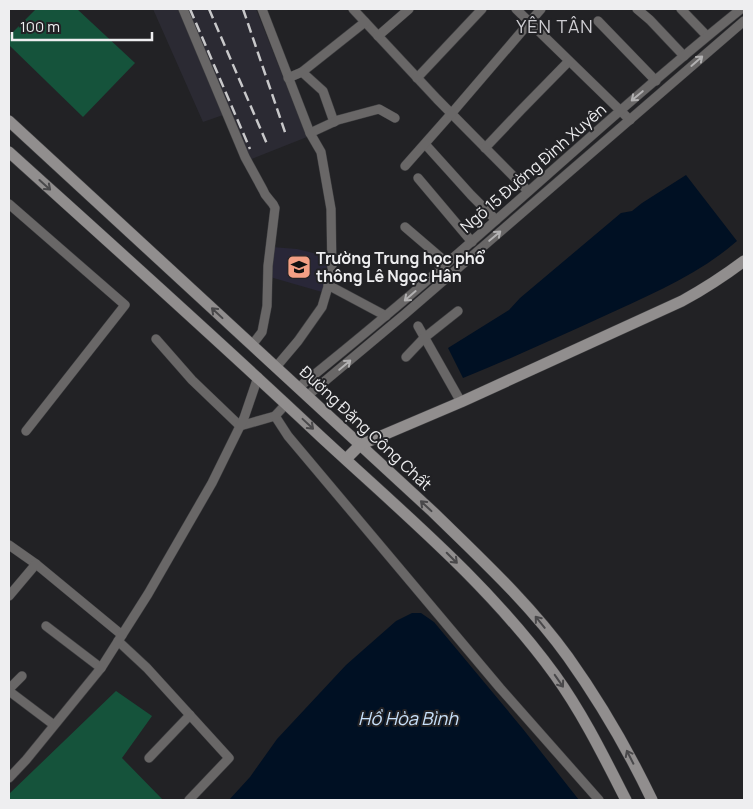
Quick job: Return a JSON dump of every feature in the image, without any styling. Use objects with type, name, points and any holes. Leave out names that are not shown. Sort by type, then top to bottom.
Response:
[{"type":"main road","name":"Đường Đặng Công Chất","points":[[9,121],[433,512],[490,567],[534,615],[567,655],[620,737],[652,800]]},
{"type":"main road","points":[[9,152],[258,377],[477,582],[531,644],[577,707],[626,800]]},
{"type":"main road","points":[[346,459],[360,445],[460,402],[682,301],[714,283],[744,261]]},
{"type":"main road","points":[[230,352],[247,341]]},
{"type":"street","points":[[183,9],[244,157],[265,195],[275,208],[268,266],[267,306],[262,332],[247,341]]},
{"type":"street","points":[[262,9],[310,133],[321,152],[332,209],[332,273],[322,307],[298,341],[276,367]]},
{"type":"street","points":[[353,9],[451,114],[528,191]]},
{"type":"street","points":[[378,36],[409,9]]},
{"type":"street","points":[[417,78],[482,9]]},
{"type":"street","points":[[516,9],[630,120]]},
{"type":"street","points":[[405,166],[541,9]]},
{"type":"street","points":[[637,9],[684,56]]},
{"type":"street","points":[[681,9],[708,36]]},
{"type":"street","name":"Ngõ 15 Đường Đình Xuyên","points":[[298,388],[447,264],[620,110],[741,9]]},
{"type":"street","points":[[598,21],[656,81]]},
{"type":"street","name":"Ngõ 15 Đường Đình Xuyên","points":[[307,396],[744,21]]},
{"type":"street","points":[[288,78],[302,72],[365,22]]},
{"type":"street","points":[[485,148],[569,61]]},
{"type":"street","points":[[302,72],[323,90],[334,122]]},
{"type":"street","points":[[310,133],[334,122],[379,109],[395,118]]},
{"type":"street","points":[[425,144],[496,220]]},
{"type":"street","points":[[418,178],[472,242]]},
{"type":"street","points":[[9,204],[125,305],[26,431]]},
{"type":"street","points":[[405,227],[447,264]]},
{"type":"street","points":[[462,250],[469,258]]},
{"type":"street","points":[[328,285],[386,316]]},
{"type":"street","points":[[406,357],[424,338],[458,311]]},
{"type":"street","points":[[418,326],[460,402]]},
{"type":"street","points":[[156,339],[192,380],[240,426]]},
{"type":"street","points":[[9,778],[101,668],[148,594],[212,483],[244,418],[258,377]]},
{"type":"street","points":[[240,426],[276,416],[286,404]]},
{"type":"street","points":[[276,416],[288,436],[500,688],[599,800]]},
{"type":"street","points":[[9,545],[36,564],[120,638],[229,758],[190,800]]},
{"type":"street","points":[[9,596],[36,564]]},
{"type":"street","points":[[46,626],[101,668]]},
{"type":"street","points":[[22,676],[9,690],[54,726]]},
{"type":"street","points":[[149,758],[190,715]]},
{"type":"shaded area","points":[[153,9],[256,9],[307,137],[244,162],[223,115],[203,122]]},
{"type":"shaded area","name":"Trường Trung học phổ thông Lê Ngọc Hân","points":[[272,247],[297,249],[329,257],[322,292],[270,277]]},
{"type":"green space","points":[[36,9],[77,9],[135,63],[83,117],[9,45],[9,36]]},
{"type":"green space","points":[[116,691],[152,716],[122,758],[163,800],[9,800],[9,794]]},
{"type":"water","points":[[686,175],[737,241],[706,265],[672,284],[550,341],[463,378],[448,348],[509,310],[520,298],[621,213],[632,211]]},
{"type":"water","name":"Hồ Hòa Bình","points":[[412,613],[421,613],[434,622],[579,800],[229,800],[250,777],[277,739],[346,665],[396,621]]},
{"type":"railway","points":[[190,9],[250,149]]},
{"type":"railway","points":[[209,9],[267,144]]},
{"type":"railway","points":[[243,9],[286,135]]},
{"type":"place","name":"Trường Trung học phổ thông Lê Ngọc Hân","points":[[299,267]]},
{"type":"district","name":"YÊN TÂN","points":[[555,27]]}]
